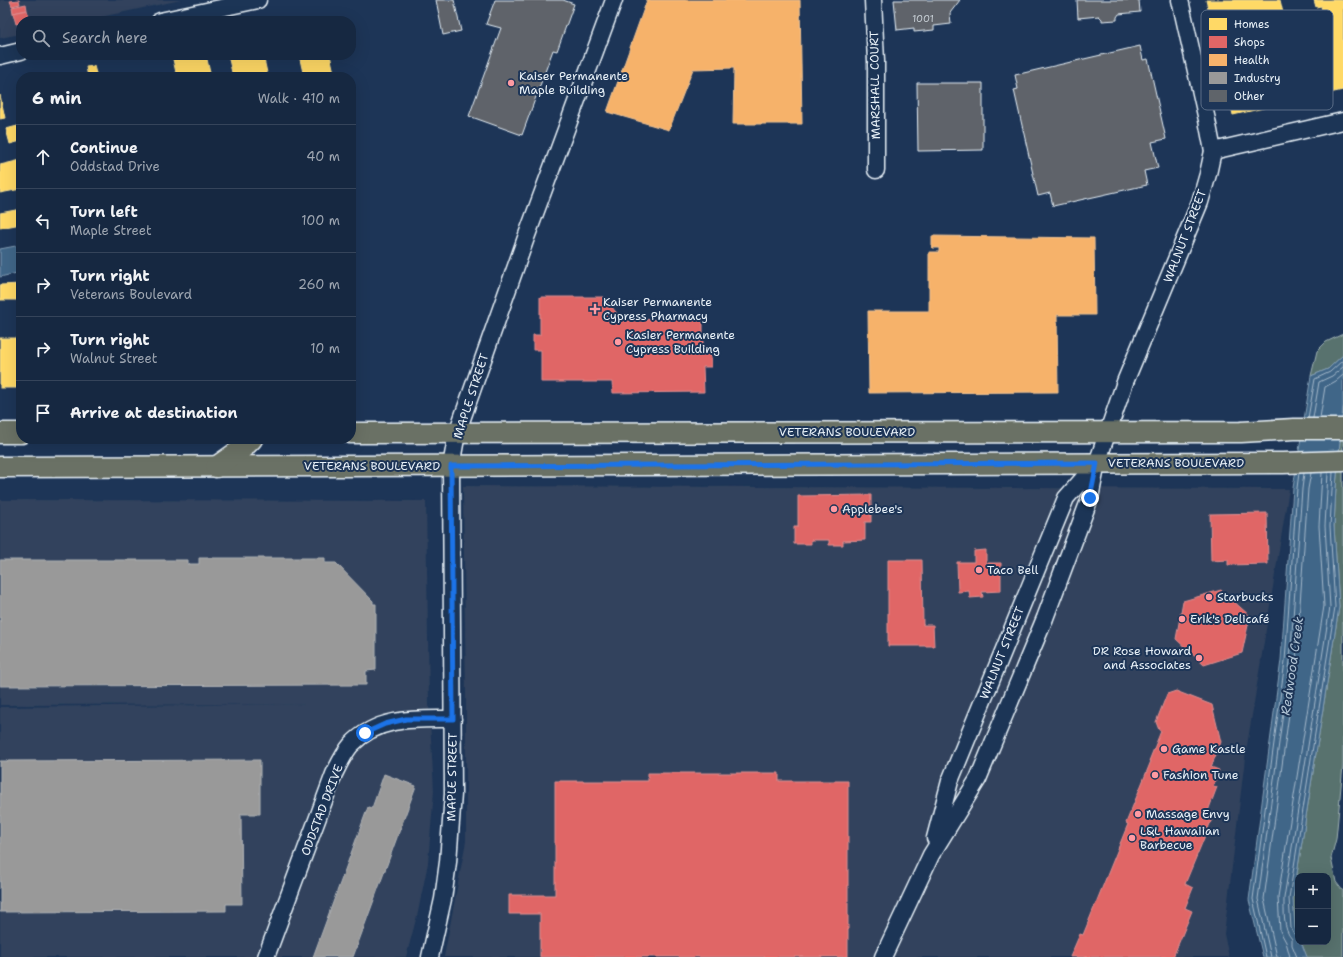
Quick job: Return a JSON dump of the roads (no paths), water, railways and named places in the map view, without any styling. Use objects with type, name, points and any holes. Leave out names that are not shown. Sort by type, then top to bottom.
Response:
[{"type":"main road","name":"VETERANS BOULEVARD","points":[[356,433],[1241,432],[1294,429],[1343,429]]},
{"type":"main road","points":[[0,433],[16,432]]},
{"type":"main road","points":[[216,467],[247,444]]},
{"type":"main road","name":"VETERANS BOULEVARD","points":[[0,467],[1283,463],[1343,461]]},
{"type":"street","points":[[183,16],[257,0]]},
{"type":"street","name":"MAPLE STREET","points":[[430,957],[443,899],[453,794],[451,466],[457,433],[523,247],[614,0]]},
{"type":"street","name":"MARSHALL COURT","points":[[874,0],[876,61],[876,170]]},
{"type":"street","name":"WALNUT STREET","points":[[1180,0],[1201,90]]},
{"type":"street","points":[[0,56],[16,52]]},
{"type":"street","name":"WALNUT STREET","points":[[883,957],[931,855],[978,778],[1044,618],[1090,498],[1097,463],[1125,382],[1200,202],[1213,151],[1206,110]]},
{"type":"street","points":[[1213,151],[1343,121]]},
{"type":"street","name":"WALNUT STREET","points":[[931,855],[950,781],[1063,505],[1066,498],[1097,463]]},
{"type":"street","name":"ODDSTAD DRIVE","points":[[266,957],[334,774],[351,745],[365,733],[385,724],[406,719],[453,719]]},
{"type":"water","points":[[16,246],[16,273],[0,277],[0,249]]},
{"type":"water","name":"Redwood Creek","points":[[1343,355],[1343,407],[1334,526],[1339,607],[1297,873],[1295,873],[1293,899],[1295,945],[1302,945],[1307,957],[1263,957],[1249,900],[1281,660],[1293,488],[1311,376],[1328,369]]},
{"type":"place","name":"Kaiser Permanente Maple Building","points":[[511,83]]},
{"type":"place","name":"Kaiser Permanente Cypress Pharmacy","points":[[595,309]]},
{"type":"place","name":"Kasier Permanente Cypress Building","points":[[618,342]]},
{"type":"place","name":"Applebee's","points":[[834,509]]},
{"type":"place","name":"Taco Bell","points":[[979,570]]},
{"type":"place","name":"Starbucks","points":[[1209,597]]},
{"type":"place","name":"Erik's Delicafé","points":[[1182,619]]},
{"type":"place","name":"DR Rose Howard and Associates","points":[[1199,658]]},
{"type":"place","name":"Game Kastle","points":[[1164,749]]},
{"type":"place","name":"Fashion Tune","points":[[1155,775]]},
{"type":"place","name":"Massage Envy","points":[[1138,814]]},
{"type":"place","name":"L&L Hawaiian Barbecue","points":[[1132,838]]}]
